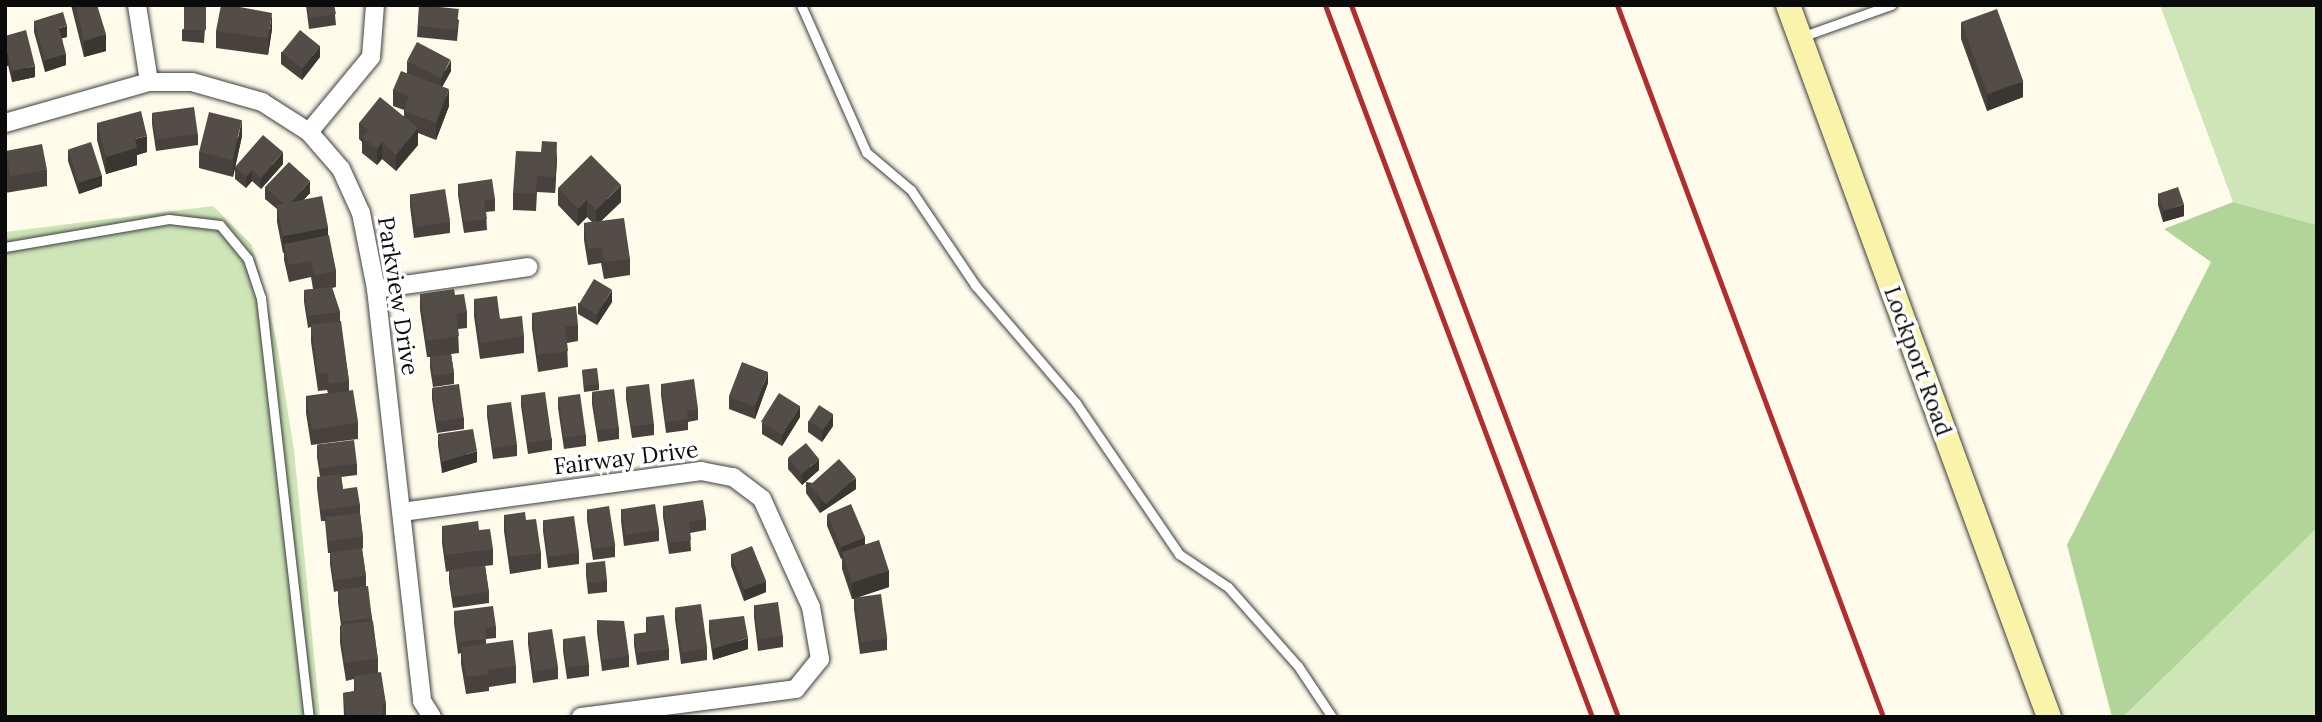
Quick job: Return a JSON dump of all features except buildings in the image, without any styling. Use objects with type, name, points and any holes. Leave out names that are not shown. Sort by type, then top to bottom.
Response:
[{"type":"street","points":[[137,5],[149,82]]},
{"type":"street","points":[[309,132],[371,57],[375,5]]},
{"type":"street","name":"Lockport Road","points":[[1788,5],[2049,717]]},
{"type":"street","name":"Parkview Drive","points":[[5,124],[149,82],[192,82],[262,103],[309,132],[341,169],[361,213],[376,289],[422,701],[432,717]]},
{"type":"street","points":[[376,289],[528,267]]},
{"type":"street","name":"Fairway Drive","points":[[402,512],[701,471],[733,477],[761,499],[788,549],[811,607],[820,659],[796,689],[581,717]]},
{"type":"lane","points":[[801,5],[866,152],[911,190],[975,285],[1076,403],[1180,554],[1228,587],[1298,666],[1332,717]]},
{"type":"lane","points":[[1800,38],[1891,5]]},
{"type":"lane","points":[[5,247],[169,219],[220,225],[248,259],[261,298],[309,717]]},
{"type":"green space","points":[[2160,5],[2317,5],[2317,225],[2233,202]]},
{"type":"green space","points":[[2233,202],[2317,225],[2317,528],[2123,717],[2112,717],[2067,545],[2211,262],[2164,229]]},
{"type":"green space","points":[[213,206],[252,245],[276,338],[294,450],[320,717],[5,717],[5,232]]},
{"type":"green space","points":[[2317,528],[2317,717],[2123,717]]},
{"type":"railway","points":[[1325,5],[1592,717]]},
{"type":"railway","points":[[1351,5],[1618,717]]},
{"type":"railway","points":[[1617,5],[1883,717]]}]
